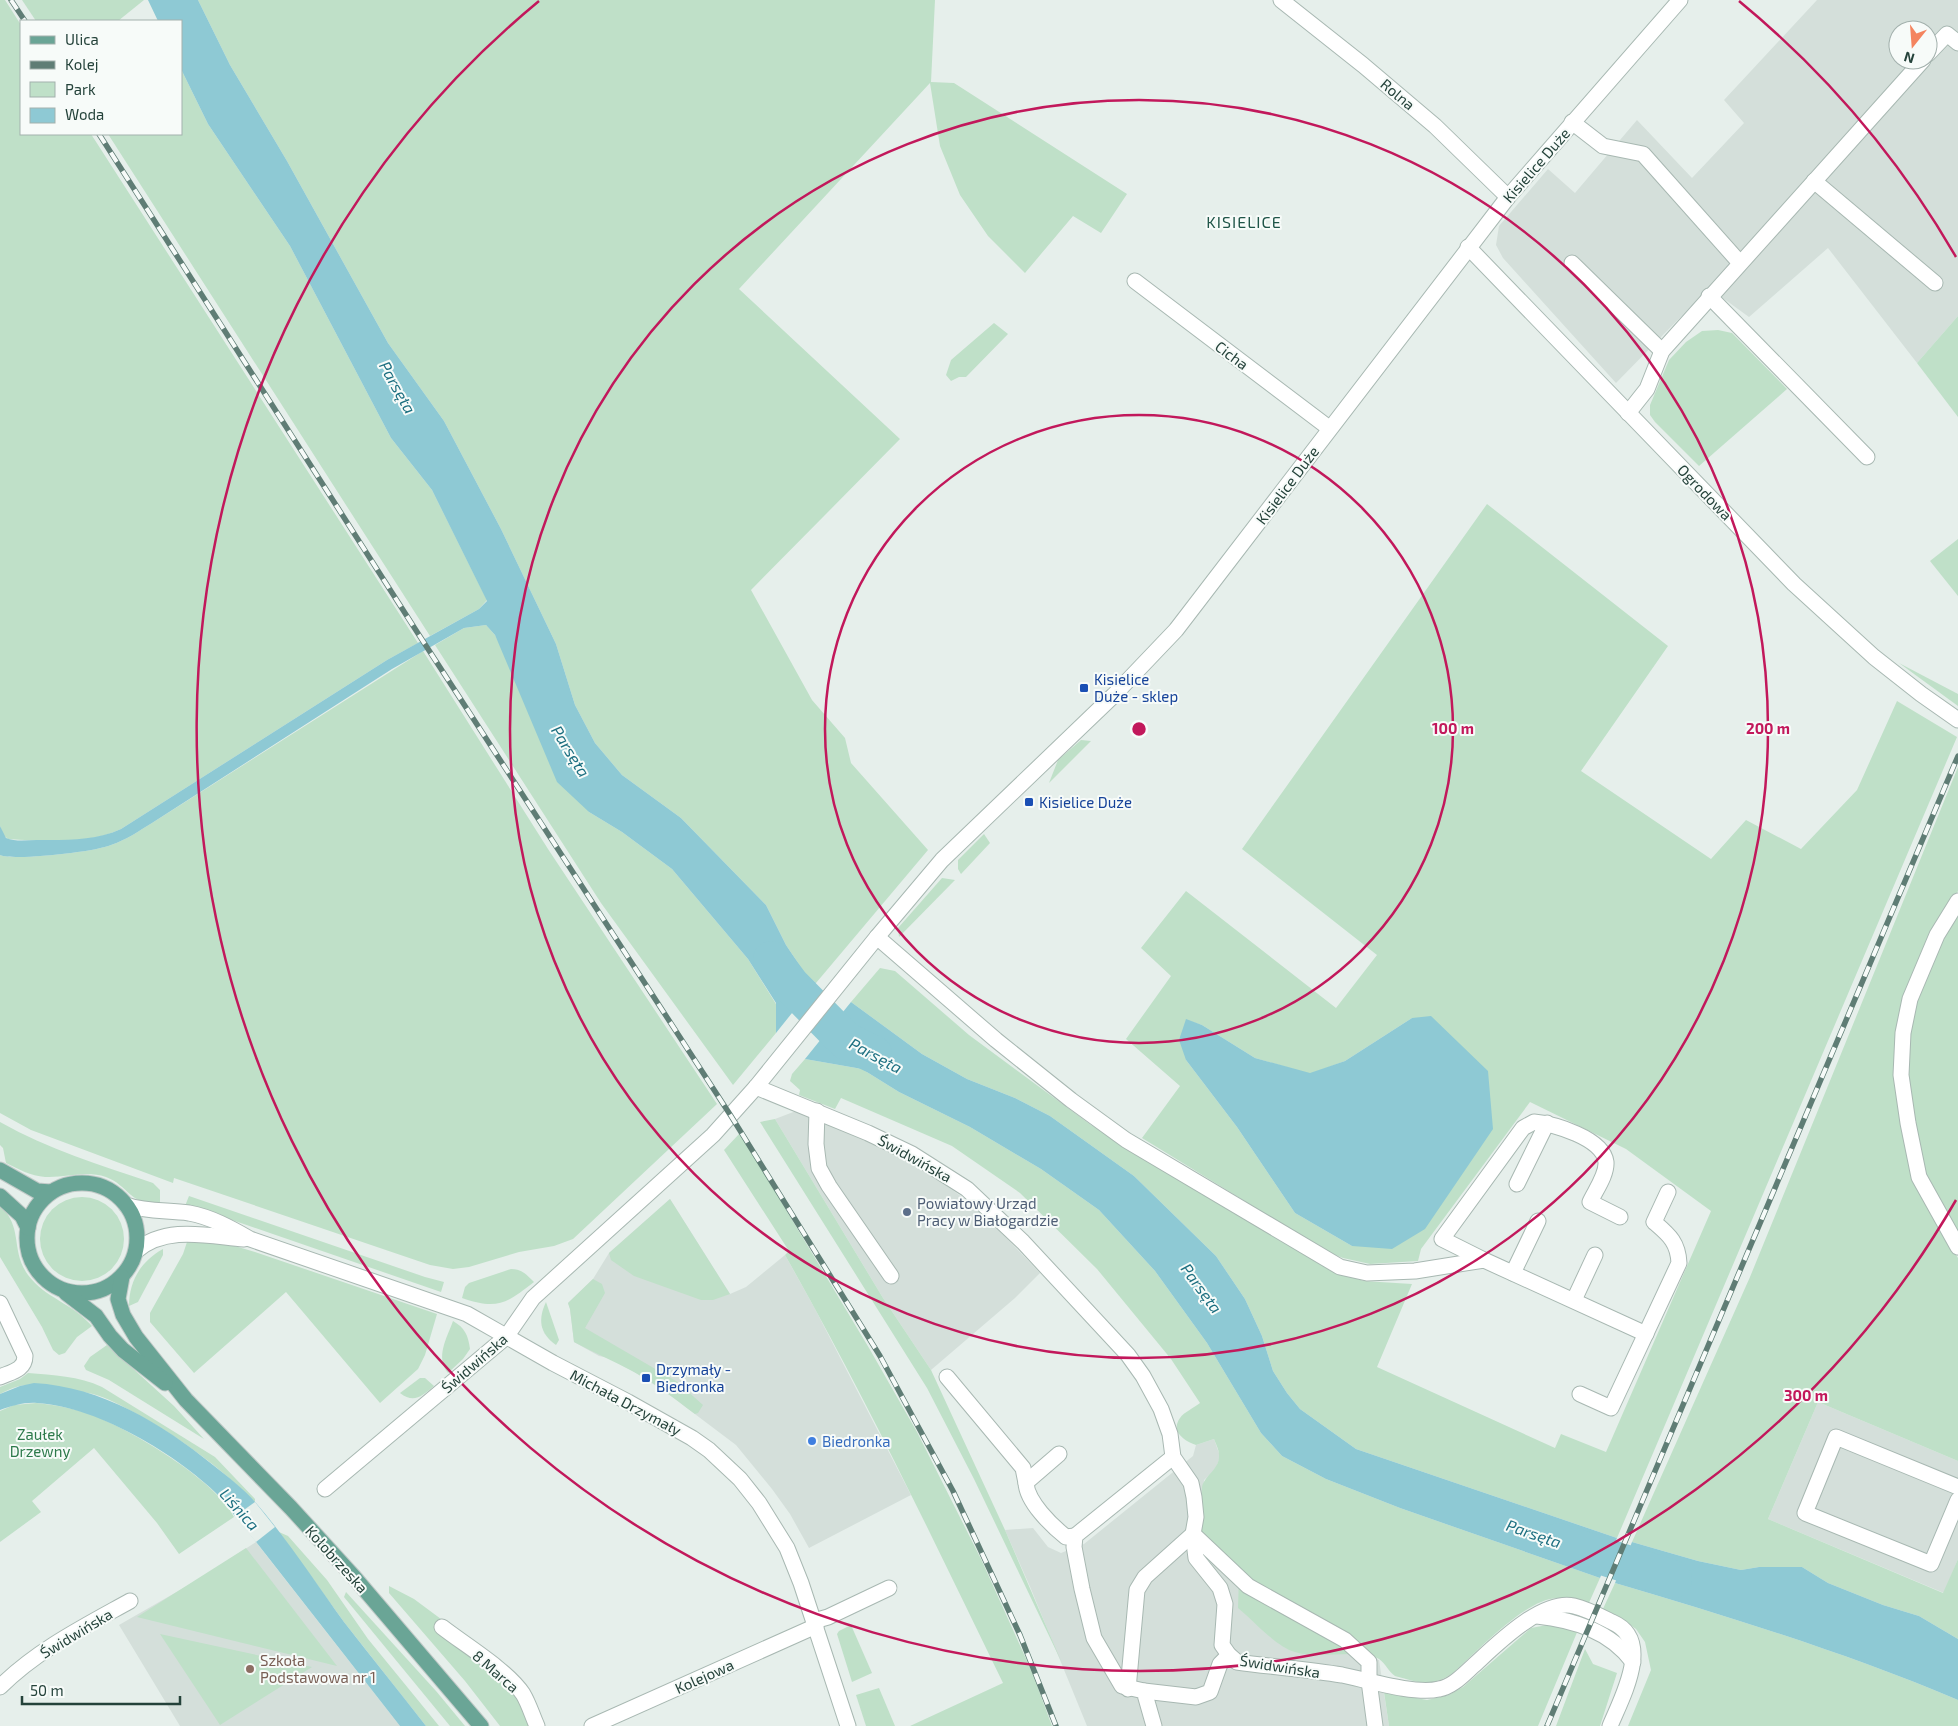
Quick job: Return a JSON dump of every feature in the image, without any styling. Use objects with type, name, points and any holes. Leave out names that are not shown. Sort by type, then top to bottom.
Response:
[{"type":"main road","points":[[0,1170],[37,1191],[51,1192]]},
{"type":"main road","points":[[86,1183],[108,1190],[126,1205],[133,1215],[138,1238],[136,1251],[129,1269],[122,1277],[114,1284],[83,1294],[62,1290],[43,1278],[31,1260],[27,1238],[28,1228],[36,1208],[51,1192],[62,1187],[86,1183]]},
{"type":"main road","points":[[0,1196],[22,1216],[28,1228]]},
{"type":"main road","name":"Kołobrzeska","points":[[122,1277],[118,1298],[123,1315],[136,1337],[186,1400],[290,1508],[370,1596],[481,1726]]},
{"type":"main road","name":"Kołobrzeska","points":[[62,1290],[96,1316],[123,1350],[186,1400]]},
{"type":"street","name":"Rolna","points":[[1281,0],[1363,65],[1435,126],[1508,197]]},
{"type":"street","name":"Kisielice Duże","points":[[756,1087],[942,860],[1119,690],[1176,630],[1508,197],[1680,0]]},
{"type":"street","points":[[1938,43],[1946,34],[1958,44]]},
{"type":"street","points":[[1628,413],[1647,389],[1662,351],[1709,296],[1914,70]]},
{"type":"street","points":[[1572,122],[1603,146],[1644,154],[1740,263]]},
{"type":"street","points":[[1814,181],[1935,283]]},
{"type":"street","name":"Ogrodowa","points":[[1468,247],[1794,584],[1902,680],[1958,720]]},
{"type":"street","points":[[1572,263],[1662,351]]},
{"type":"street","name":"Cicha","points":[[1135,281],[1330,428]]},
{"type":"street","points":[[1709,296],[1867,456]]},
{"type":"street","points":[[1958,901],[1937,935],[1910,999],[1903,1033],[1901,1075],[1908,1123],[1920,1177],[1958,1247]]},
{"type":"street","points":[[877,937],[996,1040],[1071,1100],[1126,1140],[1340,1267],[1367,1273],[1415,1271],[1484,1260]]},
{"type":"street","name":"Świdwińska","points":[[325,1489],[506,1337],[533,1298],[701,1146],[756,1087],[868,1133],[936,1169],[967,1189],[998,1217],[1071,1292],[1128,1355],[1143,1376],[1164,1417],[1170,1434],[1172,1456],[1191,1483],[1196,1517],[1193,1534],[1196,1558],[1220,1588],[1225,1604],[1222,1645],[1228,1655],[1237,1662],[1369,1680],[1430,1691],[1441,1689],[1453,1683],[1523,1623],[1536,1616],[1569,1621],[1608,1637],[1617,1643],[1633,1662],[1610,1726]]},
{"type":"street","points":[[818,1111],[816,1144],[819,1168],[829,1186],[891,1276]]},
{"type":"street","points":[[1620,1217],[1590,1202],[1604,1174],[1606,1162],[1601,1150],[1592,1142],[1547,1123],[1534,1122],[1523,1128],[1442,1239],[1646,1334]]},
{"type":"street","points":[[1517,1184],[1547,1123]]},
{"type":"street","points":[[1580,1394],[1611,1408],[1679,1263],[1678,1251],[1670,1236],[1654,1222],[1668,1192]]},
{"type":"street","name":"Michała Drzymały","points":[[126,1205],[150,1211],[177,1212],[202,1216],[223,1224],[250,1239],[467,1314],[702,1444],[740,1479],[778,1532],[796,1567],[848,1726]]},
{"type":"street","points":[[1513,1273],[1538,1221]]},
{"type":"street","name":"Michała Drzymały","points":[[136,1251],[146,1242],[166,1236],[199,1235],[250,1239]]},
{"type":"street","points":[[1574,1300],[1595,1255]]},
{"type":"street","points":[[0,1303],[26,1356],[20,1368],[0,1377]]},
{"type":"street","points":[[947,1377],[1023,1468],[1026,1491],[1031,1500],[1058,1531],[1066,1537],[1075,1536],[1172,1456]]},
{"type":"street","points":[[1958,1487],[1836,1437],[1805,1513],[1931,1564],[1958,1500]]},
{"type":"street","points":[[1026,1483],[1059,1454]]},
{"type":"street","points":[[1128,1689],[1137,1590],[1145,1577],[1193,1534],[1248,1586],[1345,1640],[1369,1662],[1369,1680],[1375,1726]]},
{"type":"street","points":[[1075,1536],[1074,1547],[1094,1638],[1122,1686],[1128,1689],[1196,1697],[1210,1692],[1220,1664],[1228,1655]]},
{"type":"street","name":"Kolejowa","points":[[592,1726],[889,1588]]},
{"type":"street","name":"Świdwińska","points":[[0,1687],[19,1668],[62,1640],[130,1601]]},
{"type":"street","name":"8 Marca","points":[[442,1627],[501,1671],[516,1686],[526,1699],[537,1726]]},
{"type":"street","points":[[1144,1691],[1154,1726]]},
{"type":"shaded area","points":[[1817,0],[1958,0],[1958,316],[1917,363],[1828,248],[1749,317],[1709,288],[1616,383],[1503,258],[1496,245],[1499,226],[1548,169],[1575,193],[1637,120],[1692,178],[1744,123],[1724,100]]},
{"type":"shaded area","points":[[796,1111],[837,1126],[907,1160],[936,1178],[962,1197],[997,1228],[1040,1273],[1015,1298],[931,1370],[883,1298],[775,1119]]},
{"type":"shaded area","points":[[670,1199],[730,1294],[746,1287],[785,1255],[814,1307],[911,1495],[809,1548],[790,1514],[736,1445],[667,1393],[636,1373],[574,1342],[568,1303],[593,1279],[609,1253]]},
{"type":"shaded area","points":[[1818,1402],[1958,1461],[1958,1559],[1944,1593],[1768,1519]]},
{"type":"shaded area","points":[[1214,1439],[1220,1456],[1216,1469],[1204,1480],[1199,1545],[1206,1557],[1225,1560],[1362,1655],[1379,1660],[1389,1726],[1087,1726],[1005,1530],[1033,1528],[1048,1547],[1061,1553],[1084,1544],[1193,1456],[1196,1445]]},
{"type":"shaded area","name":"Szkoła Podstawowa nr 1","points":[[256,1542],[400,1726],[180,1726],[119,1625],[194,1582]]},
{"type":"green space","points":[[0,0],[5,0],[20,23],[20,135],[92,135],[418,643],[387,660],[121,829],[94,838],[51,841],[8,839],[3,835],[0,826]]},
{"type":"green space","points":[[22,0],[144,0],[119,20],[35,20]]},
{"type":"green space","points":[[198,0],[935,0],[931,82],[954,83],[1127,194],[1101,233],[1073,216],[1025,273],[988,236],[960,195],[940,146],[930,83],[739,289],[900,439],[751,590],[812,700],[845,738],[851,763],[928,850],[816,983],[806,975],[786,945],[766,905],[681,818],[622,775],[595,743],[575,705],[556,644],[501,529],[444,421],[388,343],[287,161],[230,65]]},
{"type":"green space","points":[[182,71],[208,124],[290,246],[391,438],[432,490],[487,600],[479,609],[430,636],[109,135],[182,135]]},
{"type":"green space","points":[[1958,316],[1958,417],[1917,363]]},
{"type":"green space","points":[[994,323],[1008,334],[966,377],[959,377],[951,381],[946,375],[951,360]]},
{"type":"green space","points":[[1718,330],[1732,333],[1787,389],[1699,466],[1655,422],[1650,415],[1650,405],[1669,360],[1686,342],[1702,331]]},
{"type":"green space","points":[[1487,504],[1668,646],[1581,771],[1711,859],[1746,820],[1801,849],[1857,790],[1897,701],[1957,737],[1617,1538],[1356,1449],[1300,1409],[1273,1371],[1262,1336],[1245,1299],[1216,1256],[1134,1176],[1050,1116],[1015,1098],[967,1079],[922,1054],[851,1002],[880,968],[895,971],[969,1035],[1091,1125],[1256,1223],[1332,1271],[1364,1281],[1412,1284],[1377,1367],[1555,1448],[1561,1434],[1606,1452],[1711,1211],[1626,1149],[1530,1102],[1421,1249],[1418,1261],[1370,1264],[1343,1258],[1328,1252],[1142,1138],[1180,1086],[1126,1039],[1171,976],[1141,948],[1186,891],[1336,1008],[1377,955],[1242,849]],"holes":[[[1412,1018],[1352,1246],[1295,1213],[1237,1127],[1186,1060],[1186,1020],[1202,1025],[1255,1058],[1310,1074],[1345,1061]]]},
{"type":"green space","points":[[1958,539],[1958,596],[1930,561]]},
{"type":"green space","points":[[486,625],[495,635],[589,812],[622,832],[672,869],[748,959],[776,1004],[776,1033],[733,1085],[601,903],[435,645],[464,628]]},
{"type":"green space","points":[[423,651],[548,849],[717,1104],[573,1239],[554,1246],[519,1252],[469,1267],[453,1269],[430,1265],[174,1178],[173,1183],[31,1130],[0,1113],[0,855],[21,857],[73,853],[102,848],[122,841]]},
{"type":"green space","points":[[1899,663],[1958,694],[1958,706]]},
{"type":"green space","points":[[1081,740],[1091,741],[1049,783],[1058,760]]},
{"type":"green space","points":[[1958,767],[1958,891],[1938,924],[1909,987],[1901,1106],[1949,1244],[1958,1258],[1958,1461],[1818,1402],[1768,1519],[1943,1593],[1958,1559],[1958,1639],[1919,1616],[1883,1605],[1828,1583],[1802,1567],[1759,1567],[1741,1570],[1698,1561],[1632,1542],[1750,1277]]},
{"type":"green space","points":[[984,834],[990,843],[961,874],[958,869],[958,860]]},
{"type":"green space","points":[[942,878],[955,880],[899,937],[898,928]]},
{"type":"green space","points":[[1958,911],[1958,1238],[1927,1176],[1914,1126],[1905,1065],[1915,1002],[1941,941]]},
{"type":"green space","points":[[805,1059],[862,1069],[899,1092],[970,1127],[1041,1169],[1099,1210],[1155,1271],[1207,1343],[1261,1433],[1282,1456],[1326,1479],[1400,1508],[1600,1578],[1588,1605],[1570,1599],[1545,1600],[1517,1616],[1453,1673],[1442,1679],[1425,1683],[1395,1676],[1379,1659],[1370,1656],[1360,1654],[1315,1655],[1287,1649],[1265,1633],[1238,1608],[1239,1575],[1225,1560],[1206,1557],[1199,1545],[1202,1487],[1219,1460],[1219,1453],[1214,1439],[1196,1445],[1187,1441],[1178,1432],[1177,1423],[1180,1418],[1200,1403],[1171,1359],[1097,1269],[1020,1193],[952,1146],[841,1098],[835,1109],[799,1095],[800,1090],[790,1081],[792,1074]]},
{"type":"green space","points":[[775,1119],[883,1298],[931,1370],[1005,1530],[1062,1663],[974,1479],[927,1388],[760,1122]]},
{"type":"green space","points":[[0,1122],[56,1148],[153,1183],[160,1190],[160,1205],[138,1199],[106,1177],[83,1174],[45,1177],[25,1172],[6,1163],[3,1148],[0,1145]]},
{"type":"green space","points":[[740,1133],[917,1432],[981,1559],[1032,1672],[1052,1726],[910,1726],[1003,1683],[843,1360],[785,1255],[789,1251],[724,1150]]},
{"type":"green space","points":[[189,1196],[444,1282],[441,1292],[206,1211],[185,1206]]},
{"type":"green space","points":[[82,1197],[98,1200],[112,1209],[121,1223],[124,1239],[121,1255],[112,1269],[98,1278],[82,1281],[66,1278],[52,1269],[43,1255],[40,1239],[43,1223],[52,1209],[66,1200]]},
{"type":"green space","points":[[670,1199],[730,1294],[713,1300],[701,1300],[634,1276],[611,1260],[609,1253]]},
{"type":"green space","points":[[0,1205],[12,1223],[19,1257],[28,1275],[42,1289],[76,1312],[92,1326],[77,1337],[65,1353],[59,1355],[53,1350],[42,1327],[0,1257]]},
{"type":"green space","points":[[187,1242],[228,1244],[437,1314],[425,1355],[418,1369],[380,1403],[286,1292],[194,1373],[150,1322],[150,1313],[183,1254]]},
{"type":"green space","points":[[163,1249],[163,1255],[138,1302],[129,1306],[131,1288],[138,1273],[148,1259]]},
{"type":"green space","points":[[511,1269],[521,1271],[534,1282],[501,1303],[484,1304],[462,1298],[465,1287],[469,1283]]},
{"type":"green space","points":[[593,1279],[602,1284],[605,1293],[585,1328],[676,1381],[703,1405],[698,1413],[695,1414],[642,1377],[574,1342],[568,1303]]},
{"type":"green space","points":[[546,1302],[559,1340],[556,1345],[543,1331],[541,1320]]},
{"type":"green space","points":[[453,1321],[465,1332],[470,1349],[463,1359],[448,1373],[442,1361],[442,1354]]},
{"type":"green space","points":[[107,1345],[174,1406],[204,1439],[109,1380],[86,1370],[84,1366],[90,1357]]},
{"type":"green space","points":[[28,1373],[75,1378],[102,1387],[215,1457],[255,1499],[255,1502],[228,1477],[183,1442],[151,1422],[109,1400],[93,1394],[39,1385],[24,1385],[0,1394],[0,1387],[20,1379]]},
{"type":"green space","points":[[420,1378],[425,1378],[434,1386],[422,1396],[414,1398],[400,1393]]},
{"type":"green space","name":"Zaułek Drzewny","points":[[36,1403],[78,1410],[92,1415],[149,1444],[192,1473],[210,1488],[225,1503],[234,1517],[179,1554],[157,1523],[94,1448],[32,1501],[41,1512],[0,1542],[0,1411],[14,1405]]},
{"type":"green space","points":[[279,1532],[288,1536],[327,1580],[368,1639],[439,1726],[426,1726],[344,1622]]},
{"type":"green space","points":[[246,1548],[337,1666],[137,1617]]},
{"type":"green space","points":[[1615,1583],[1831,1651],[1958,1700],[1958,1726],[1628,1726],[1651,1670],[1645,1642],[1636,1629],[1620,1618],[1602,1611]]},
{"type":"green space","points":[[389,1586],[414,1599],[445,1622],[512,1687],[533,1726],[500,1726],[465,1681],[389,1593]]},
{"type":"green space","points":[[346,1592],[436,1691],[465,1726],[450,1726],[344,1597]]},
{"type":"green space","points":[[851,1625],[872,1673],[852,1682],[837,1634]]},
{"type":"green space","points":[[1560,1625],[1578,1630],[1538,1726],[1389,1726],[1384,1692],[1427,1700],[1449,1695],[1463,1687],[1531,1628]]},
{"type":"green space","points":[[160,1634],[312,1667],[220,1725]]},
{"type":"green space","points":[[1585,1649],[1593,1664],[1617,1673],[1600,1726],[1556,1726]]},
{"type":"green space","points":[[879,1688],[895,1726],[866,1726],[856,1695]]},
{"type":"water","points":[[148,0],[198,0],[230,65],[287,161],[388,343],[444,421],[501,529],[556,644],[575,705],[595,743],[622,775],[681,818],[766,905],[786,945],[806,975],[816,983],[776,1033],[776,1003],[748,959],[672,869],[622,832],[589,812],[557,782],[495,635],[486,625],[464,628],[392,669],[122,841],[102,848],[73,853],[21,857],[0,855],[0,826],[6,838],[22,841],[80,839],[101,836],[121,829],[387,660],[479,609],[487,601],[432,490],[391,438],[290,246],[208,124],[182,71],[182,20],[158,20]]},
{"type":"water","points":[[851,1002],[922,1054],[967,1079],[1015,1098],[1050,1116],[1134,1176],[1216,1256],[1245,1299],[1262,1336],[1273,1371],[1300,1409],[1356,1449],[1617,1538],[1600,1578],[1400,1508],[1326,1479],[1282,1456],[1261,1433],[1207,1343],[1155,1271],[1099,1210],[1041,1169],[970,1127],[899,1092],[862,1069],[805,1059]]},
{"type":"water","points":[[1431,1016],[1488,1071],[1493,1129],[1425,1229],[1392,1249],[1352,1246],[1295,1213],[1237,1127],[1186,1060],[1179,1040],[1186,1019],[1202,1025],[1255,1058],[1310,1073],[1345,1061],[1412,1018]]},
{"type":"water","name":"Liśnica","points":[[34,1383],[59,1386],[83,1392],[130,1410],[173,1435],[241,1488],[256,1503],[279,1532],[344,1622],[426,1726],[400,1726],[238,1521],[229,1506],[190,1470],[140,1438],[87,1414],[61,1406],[37,1403],[23,1404],[0,1410],[0,1394]]},
{"type":"water","points":[[1632,1542],[1698,1561],[1741,1570],[1759,1567],[1802,1567],[1828,1583],[1883,1605],[1919,1616],[1958,1639],[1958,1700],[1831,1651],[1615,1583]]},
{"type":"pier","points":[[255,1502],[275,1527],[256,1542],[234,1517]]},
{"type":"waterway","name":"Parsęta","points":[[772,960],[790,984],[846,1041],[873,1054]]},
{"type":"waterway","name":"Parsęta","points":[[1559,1542],[1673,1579]]},
{"type":"railway","points":[[11,0],[24,20]]},
{"type":"railway","points":[[100,135],[419,635],[731,1116],[880,1356],[953,1491],[1020,1635],[1056,1726]]},
{"type":"railway","points":[[1547,1726],[1958,756]]},
{"type":"place","name":"Kisielice Duże - sklep","points":[[1084,688]]},
{"type":"place","name":"Kisielice Duże","points":[[1029,802]]},
{"type":"place","name":"Powiatowy Urząd Pracy w Białogardzie","points":[[907,1212]]},
{"type":"place","name":"Drzymały - Biedronka","points":[[646,1378]]},
{"type":"place","name":"Biedronka","points":[[812,1441]]},
{"type":"place","name":"Szkoła Podstawowa nr 1","points":[[250,1669]]},
{"type":"district","name":"KISIELICE","points":[[1244,221]]}]
